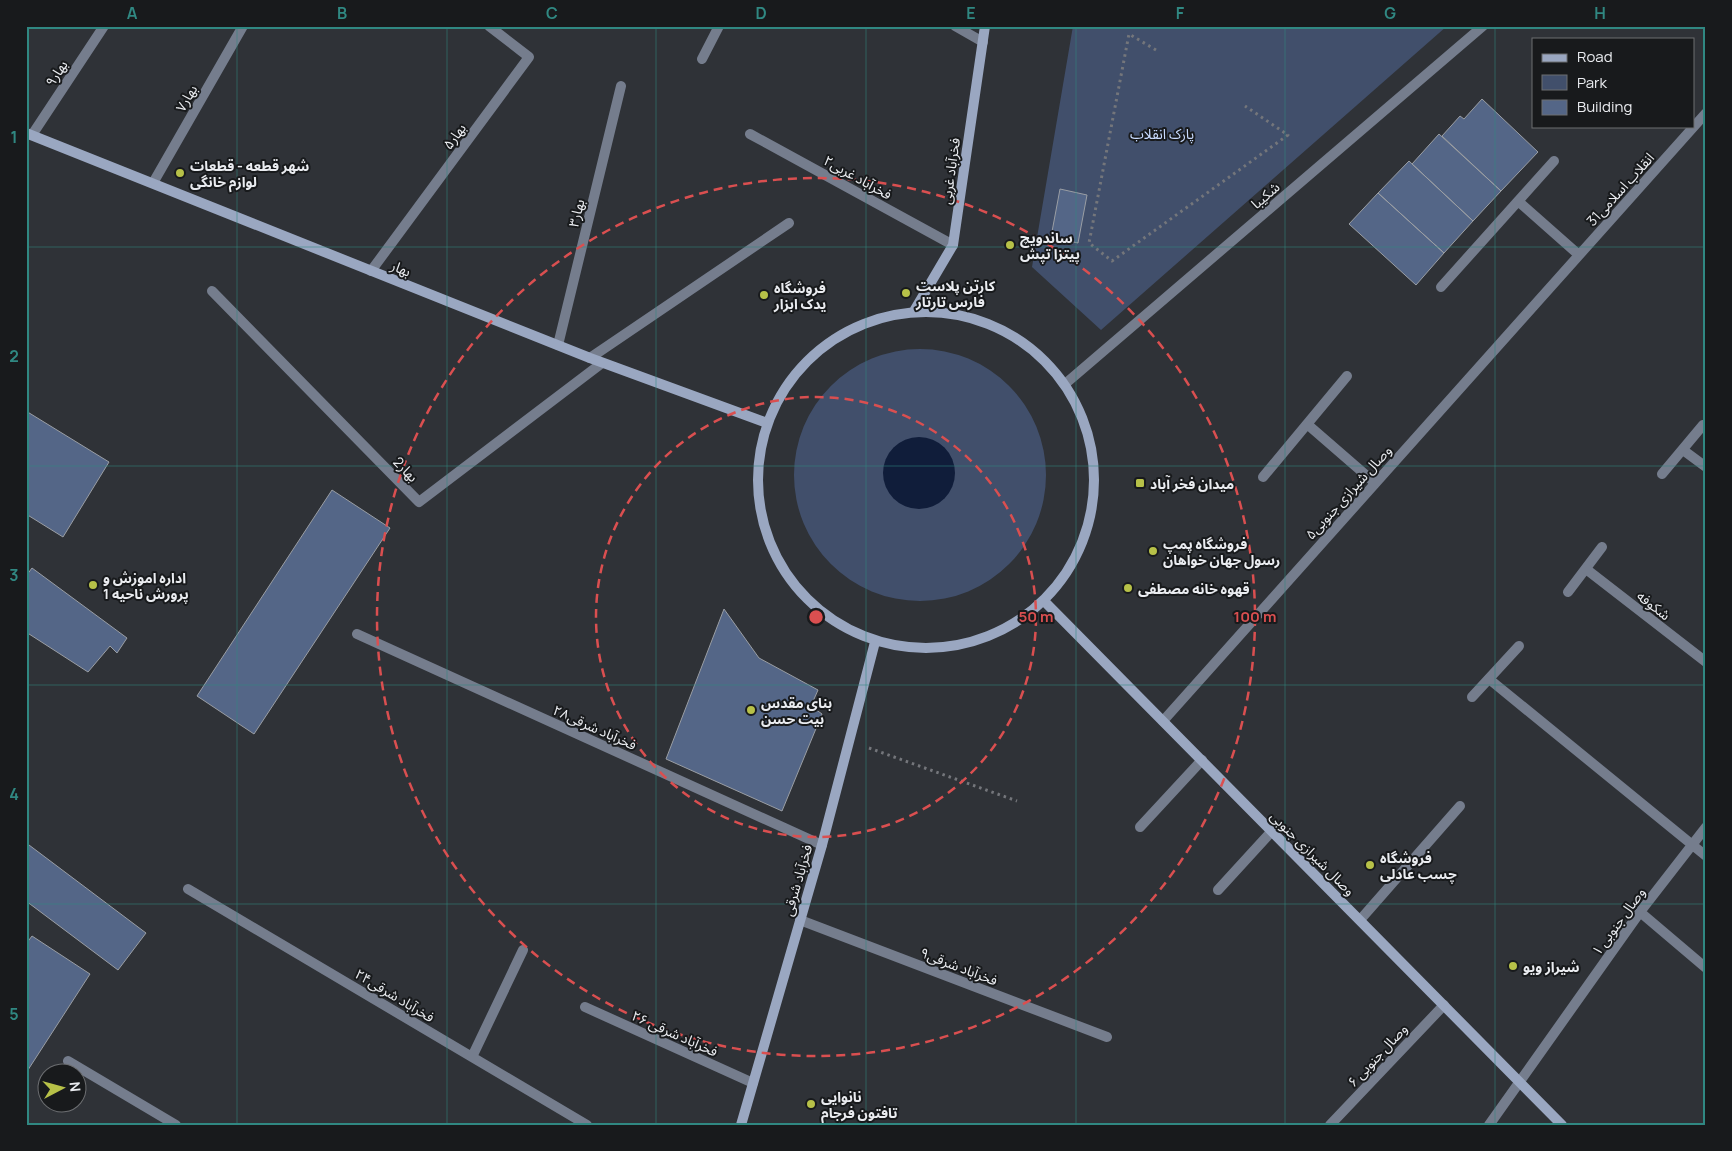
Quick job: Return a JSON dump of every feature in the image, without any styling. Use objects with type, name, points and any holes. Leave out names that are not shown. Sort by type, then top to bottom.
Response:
[{"type":"main road","name":"فخرآباد غربی","points":[[914,311],[953,245],[985,26]]},
{"type":"main road","name":"بهار","points":[[29,134],[602,363],[767,423]]},
{"type":"main road","points":[[914,311],[957,314],[998,327],[1035,351],[1065,384],[1084,423],[1094,466],[1094,487],[1089,525],[1074,561],[1044,601],[1024,618],[1001,632],[971,644],[939,649],[907,649],[875,642],[842,627],[812,606],[784,572],[769,547],[760,514],[757,490],[760,446],[767,423],[799,368],[832,339],[871,320],[914,311]]},
{"type":"main road","name":"وصال شیرازی جنوبی","points":[[1044,601],[1562,1125]]},
{"type":"main road","name":"فخرآباد شرقی","points":[[741,1125],[822,845],[875,642]]},
{"type":"street","name":"بهار۹","points":[[29,134],[104,26]]},
{"type":"street","name":"بهار۷","points":[[153,183],[243,26]]},
{"type":"street","name":"بهار۵","points":[[371,271],[529,57],[489,26]]},
{"type":"street","points":[[702,59],[719,26]]},
{"type":"street","points":[[955,26],[983,42]]},
{"type":"street","name":"شکیبا","points":[[1065,384],[1483,26]]},
{"type":"street","name":"بهار۳","points":[[558,345],[621,86]]},
{"type":"street","name":"31انقلاب اسلامی","points":[[1694,126],[1706,113]]},
{"type":"street","name":"31انقلاب اسلامی","points":[[1554,282],[1693,128]]},
{"type":"street","name":"۲فخرآباد غربی","points":[[750,134],[953,245]]},
{"type":"street","points":[[1441,287],[1554,161]]},
{"type":"street","points":[[1518,201],[1579,255]]},
{"type":"street","points":[[590,358],[789,223]]},
{"type":"street","name":"۵وصال شیرازی جنوبی","points":[[1163,720],[1554,282]]},
{"type":"street","name":"2بهار","points":[[212,291],[419,502],[602,363]]},
{"type":"street","points":[[1263,477],[1347,376]]},
{"type":"street","points":[[1307,424],[1375,483]]},
{"type":"street","points":[[1662,474],[1703,425]]},
{"type":"street","points":[[1683,450],[1706,467]]},
{"type":"street","points":[[1568,592],[1602,547]]},
{"type":"street","name":"شکوفه","points":[[1586,570],[1706,662]]},
{"type":"street","name":"فخرآباد شرقی۲۸","points":[[357,634],[822,845]]},
{"type":"street","points":[[1472,697],[1519,646]]},
{"type":"street","points":[[1489,678],[1706,856]]},
{"type":"street","points":[[1140,827],[1202,760]]},
{"type":"street","points":[[1360,920],[1460,806]]},
{"type":"street","name":"وصال جنوبی ۱","points":[[1489,1125],[1640,912],[1706,828]]},
{"type":"street","points":[[1218,890],[1272,831]]},
{"type":"street","name":"فخرآباد شرقی۲۴","points":[[188,889],[588,1125]]},
{"type":"street","points":[[1640,912],[1706,968]]},
{"type":"street","name":"فخرآباد شرقی۹","points":[[800,920],[1107,1037]]},
{"type":"street","points":[[472,1057],[523,950]]},
{"type":"street","name":"وصال جنوبی ۶","points":[[1330,1125],[1444,1004]]},
{"type":"street","name":"۲۶ فخرآباد شرقی","points":[[585,1008],[753,1083]]},
{"type":"street","points":[[68,1061],[176,1125]]},
{"type":"path","points":[[1156,50],[1129,34],[1090,243],[1112,261],[1288,135],[1245,106]]},
{"type":"path","points":[[849,741],[1017,801]]},
{"type":"green space","name":"پارک انقلاب","points":[[1073,26],[1447,26],[1101,330],[1032,267]]},
{"type":"green space","points":[[908,349],[932,349],[957,354],[980,364],[1000,377],[1018,395],[1031,415],[1041,438],[1046,463],[1044,500],[1037,523],[1018,555],[1000,573],[980,586],[957,596],[932,601],[908,601],[883,596],[860,586],[840,573],[822,555],[809,535],[799,512],[794,487],[794,463],[799,438],[809,415],[822,395],[840,377],[860,364],[883,354]]},
{"type":"shaded area","points":[[926,437],[945,447],[953,459],[955,473],[953,487],[945,499],[933,507],[912,509],[893,499],[885,487],[883,466],[893,447],[905,439]]},
{"type":"building","points":[[1482,99],[1538,152],[1501,191],[1442,136],[1460,116],[1464,119]]},
{"type":"building","points":[[1439,134],[1501,191],[1473,221],[1412,164]]},
{"type":"building","points":[[1409,161],[1473,221],[1444,253],[1378,193]]},
{"type":"building","points":[[1060,189],[1087,195],[1078,243],[1051,237]]},
{"type":"building","points":[[1378,193],[1444,253],[1416,285],[1349,224]]},
{"type":"building","points":[[26,411],[109,462],[63,537],[26,514]]},
{"type":"building","points":[[332,490],[390,528],[254,734],[197,696]]},
{"type":"building","points":[[32,568],[127,638],[117,653],[110,646],[88,672],[26,632],[26,576]]},
{"type":"building","name":"بنای مقدس بیت حسن","points":[[724,609],[759,658],[818,690],[811,706],[822,714],[782,811],[666,759]]},
{"type":"building","points":[[29,845],[146,933],[118,970],[26,901],[26,848]]},
{"type":"building","points":[[32,936],[90,974],[26,1073],[26,944]]},
{"type":"place","name":"شهر قطعه - قطعات لوازم خانگی","points":[[180,173]]},
{"type":"place","name":"ساندویچ پیتزا تپش","points":[[1010,245]]},
{"type":"place","name":"کارتن پلاست فارس تارتار","points":[[906,293]]},
{"type":"place","name":"فروشگاه یدک ابزار","points":[[764,295]]},
{"type":"place","name":"میدان فخر آباد","points":[[1140,483]]},
{"type":"place","name":"فروشگاه پمپ رسول جهان خواهان","points":[[1153,551]]},
{"type":"place","name":"اداره اموزش و پرورش ناحیه 1","points":[[93,585]]},
{"type":"place","name":"قهوه خانه مصطفی","points":[[1128,588]]},
{"type":"place","name":"بنای مقدس بیت حسن","points":[[751,710]]},
{"type":"place","name":"فروشگاه چسب عادلی","points":[[1370,865]]},
{"type":"place","name":"شیراز ویو","points":[[1513,966]]},
{"type":"place","name":"نانوایی تافتون فرجام","points":[[811,1104]]}]
